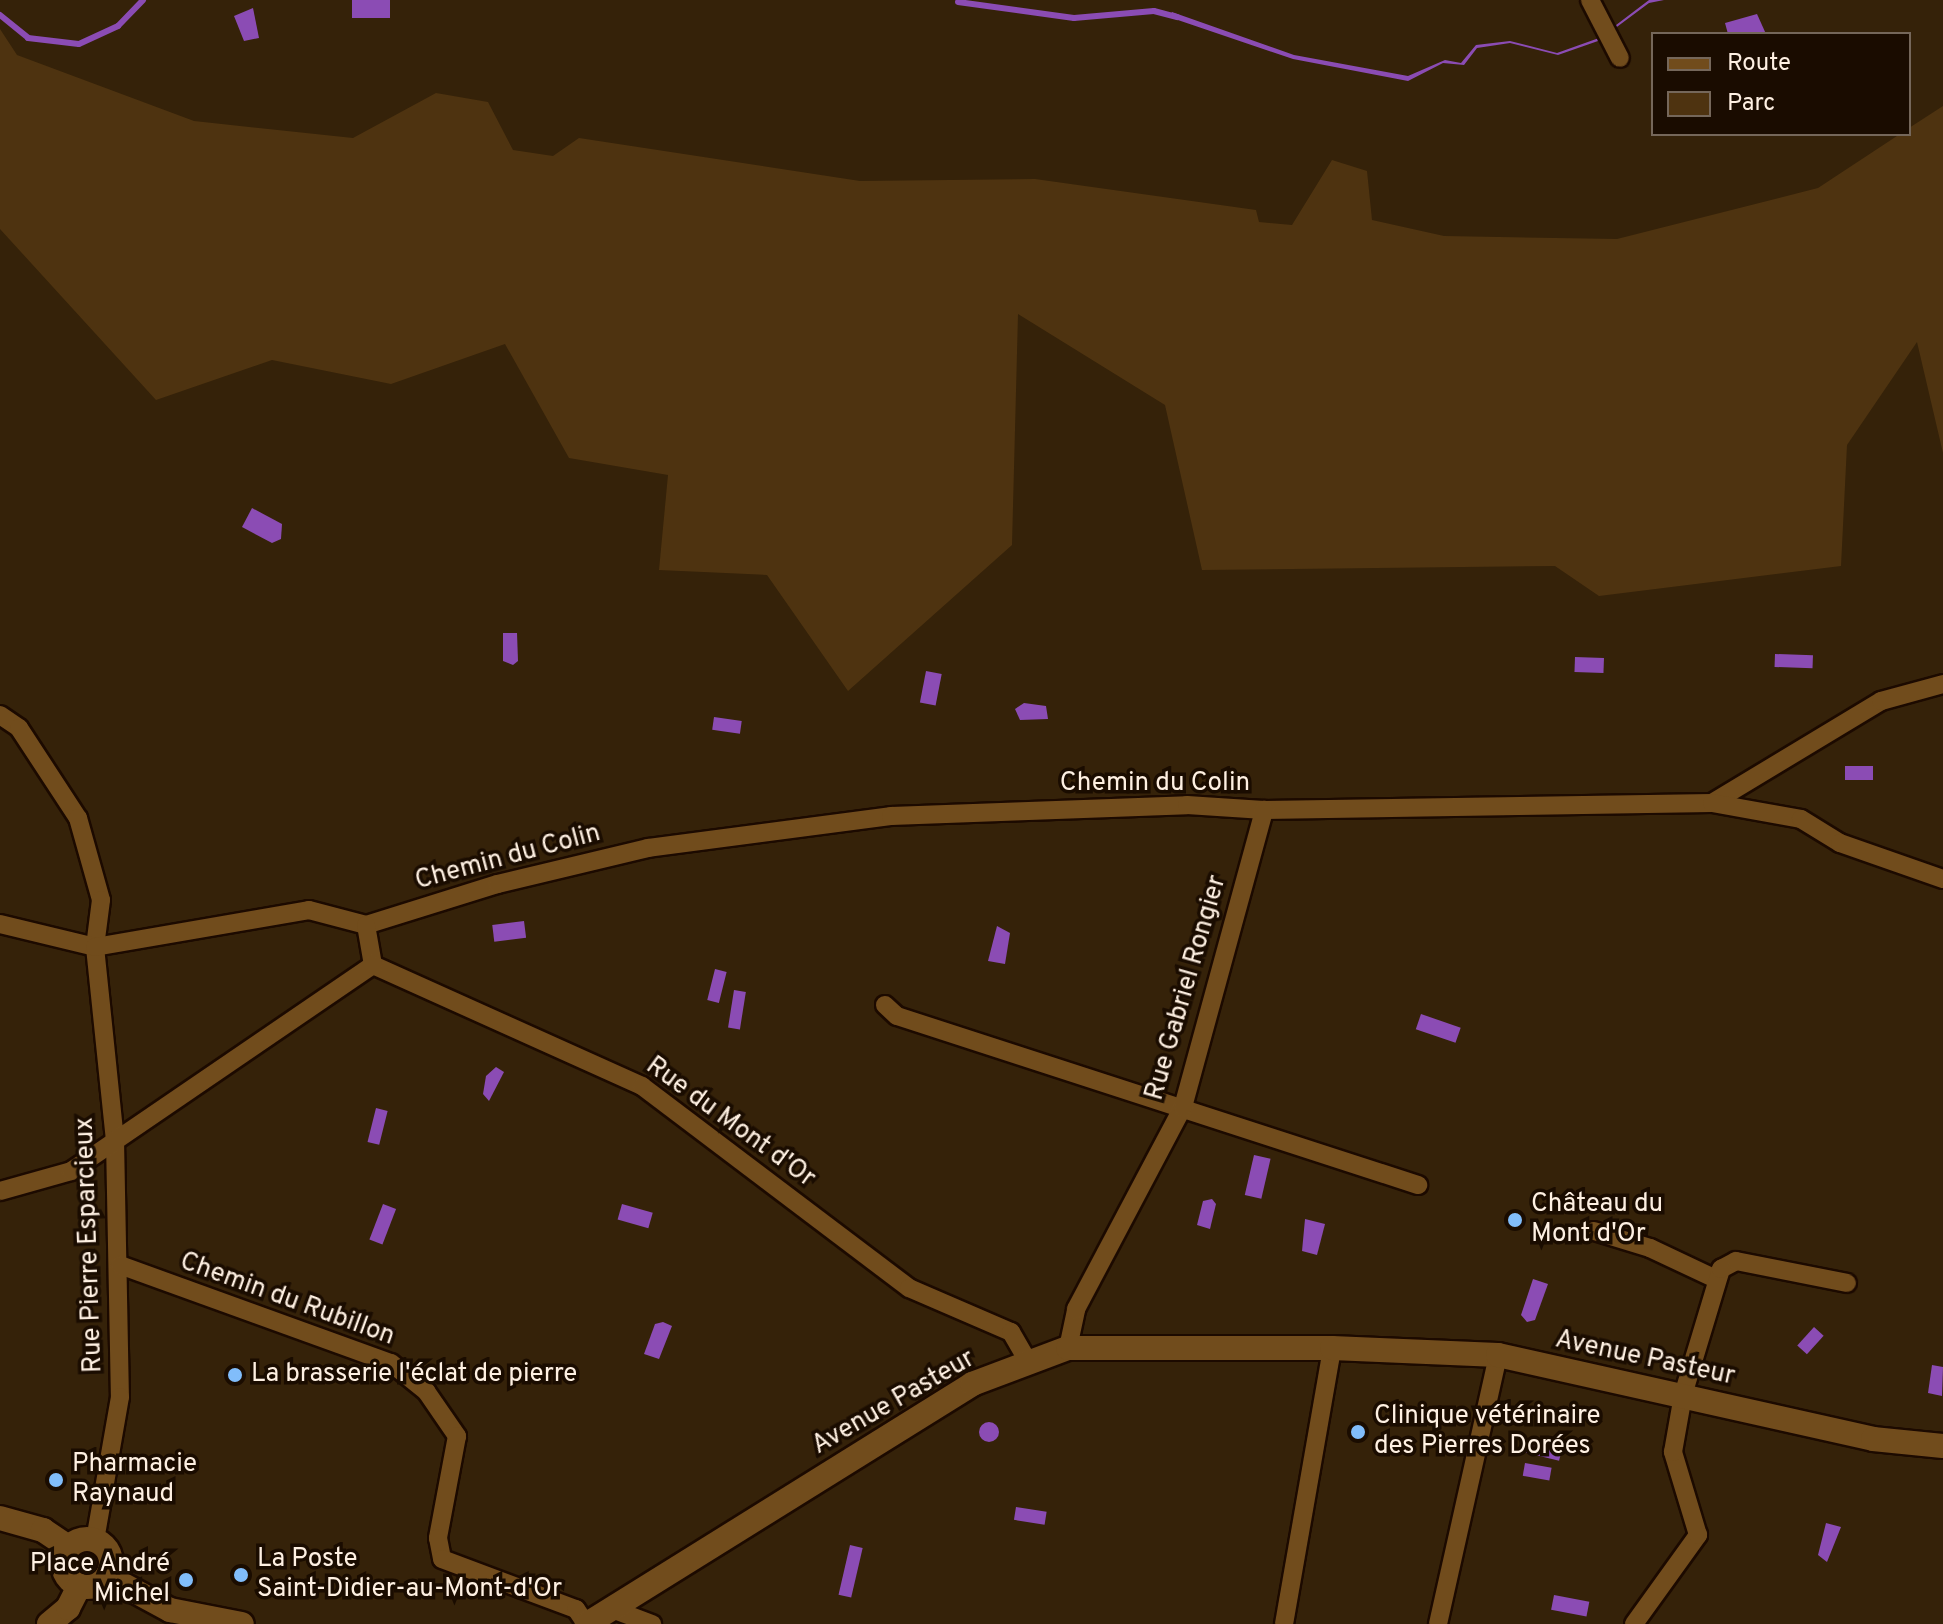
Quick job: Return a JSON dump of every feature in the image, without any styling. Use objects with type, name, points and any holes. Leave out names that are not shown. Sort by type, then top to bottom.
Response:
[{"type":"main road","name":"Avenue Pasteur","points":[[587,1624],[972,1384],[1068,1348],[1332,1348],[1498,1355],[1873,1439],[1943,1446]]},
{"type":"main road","points":[[0,1518],[43,1530],[68,1547],[95,1540],[110,1555],[107,1576],[94,1586],[79,1586],[63,1569],[68,1547]]},
{"type":"main road","points":[[107,1576],[170,1610],[242,1624]]},
{"type":"main road","points":[[49,1624],[68,1608],[79,1586]]},
{"type":"street","points":[[1590,0],[1615,51]]},
{"type":"street","points":[[1712,803],[1881,701],[1943,684]]},
{"type":"street","name":"Rue Pierre Esparcieux","points":[[0,715],[19,728],[78,818],[101,900],[95,947],[115,1140],[112,1172],[120,1265],[120,1397],[95,1540]]},
{"type":"street","name":"Chemin du Colin","points":[[366,925],[498,884],[648,848],[845,822],[1187,805],[1264,810],[1712,803],[1801,819],[1840,843],[1943,879]]},
{"type":"street","name":"Rue Gabriel Rongier","points":[[1068,1348],[1076,1309],[1183,1107],[1264,810]]},
{"type":"street","points":[[0,924],[95,947],[309,910],[366,925],[373,965],[71,1171],[0,1191]]},
{"type":"street","name":"Rue du Mont d'Or","points":[[373,965],[642,1086],[909,1288],[1011,1332],[1029,1363]]},
{"type":"street","points":[[885,1005],[897,1016],[1418,1185]]},
{"type":"street","points":[[1594,1231],[1650,1248],[1716,1279]]},
{"type":"street","points":[[1634,1624],[1698,1535],[1673,1452],[1683,1395],[1721,1269],[1736,1261],[1847,1283]]},
{"type":"street","name":"Chemin du Rubillon","points":[[120,1265],[391,1363],[426,1391],[457,1436],[438,1538],[442,1559],[576,1609],[587,1624]]},
{"type":"street","points":[[1284,1624],[1332,1348]]},
{"type":"street","points":[[1438,1624],[1498,1355]]},
{"type":"street","points":[[612,1609],[652,1624]]},
{"type":"green space","points":[[0,29],[17,55],[194,121],[353,138],[436,93],[488,102],[513,150],[553,156],[579,138],[860,181],[1035,179],[1256,210],[1259,222],[1292,225],[1332,160],[1367,171],[1372,220],[1444,236],[1617,239],[1818,188],[1897,136],[1911,136],[1911,127],[1943,106],[1943,453],[1917,342],[1847,445],[1841,566],[1599,596],[1555,566],[1202,570],[1165,405],[1018,314],[1012,545],[848,691],[767,575],[659,570],[668,475],[569,458],[505,344],[391,384],[272,360],[156,400],[0,229]]},
{"type":"shaded area","points":[[352,0],[390,0],[390,18],[352,18]]},
{"type":"shaded area","points":[[1649,0],[1664,0],[1649,3],[1598,41],[1558,55],[1510,43],[1477,48],[1464,65],[1443,63],[1408,81],[1293,59],[1169,17],[1172,12],[1294,55],[1408,76],[1445,60],[1461,63],[1476,45],[1510,41],[1557,53],[1599,38]]},
{"type":"shaded area","points":[[253,8],[259,38],[244,41],[234,16]]},
{"type":"shaded area","points":[[1757,14],[1765,32],[1727,32],[1725,23]]},
{"type":"shaded area","points":[[252,508],[282,524],[281,539],[272,543],[242,527]]},
{"type":"shaded area","points":[[503,633],[517,633],[518,661],[513,665],[503,661]]},
{"type":"shaded area","points":[[1775,654],[1813,655],[1813,668],[1775,667]]},
{"type":"shaded area","points":[[1575,657],[1604,658],[1603,673],[1574,672]]},
{"type":"shaded area","points":[[926,671],[942,674],[936,705],[920,702]]},
{"type":"shaded area","points":[[1024,703],[1046,706],[1048,719],[1020,720],[1015,709]]},
{"type":"shaded area","points":[[714,717],[742,721],[740,734],[712,730]]},
{"type":"shaded area","points":[[1845,766],[1873,766],[1873,780],[1845,780]]},
{"type":"shaded area","points":[[524,921],[526,938],[494,942],[492,925]]},
{"type":"shaded area","points":[[997,926],[1010,933],[1005,964],[988,961]]},
{"type":"shaded area","points":[[715,969],[727,972],[719,1003],[707,1000]]},
{"type":"shaded area","points":[[734,990],[746,992],[740,1029],[728,1028]]},
{"type":"shaded area","points":[[1421,1014],[1461,1028],[1456,1043],[1416,1029]]},
{"type":"shaded area","points":[[496,1067],[504,1072],[489,1101],[483,1094],[486,1076]]},
{"type":"shaded area","points":[[376,1108],[388,1111],[379,1145],[368,1142]]},
{"type":"shaded area","points":[[1254,1155],[1271,1159],[1261,1199],[1245,1195]]},
{"type":"shaded area","points":[[1212,1199],[1216,1204],[1210,1229],[1197,1225],[1203,1201]]},
{"type":"shaded area","points":[[383,1204],[396,1209],[382,1244],[369,1239]]},
{"type":"shaded area","points":[[622,1204],[653,1213],[648,1228],[618,1219]]},
{"type":"shaded area","points":[[1305,1219],[1325,1224],[1317,1255],[1302,1251]]},
{"type":"shaded area","points":[[1533,1279],[1548,1284],[1535,1320],[1527,1322],[1521,1315]]},
{"type":"shaded area","points":[[663,1322],[672,1326],[659,1359],[644,1354],[655,1324]]},
{"type":"shaded area","points":[[1814,1327],[1824,1336],[1807,1354],[1797,1346]]},
{"type":"shaded area","points":[[1932,1365],[1943,1367],[1942,1396],[1928,1393]]},
{"type":"shaded area","points":[[989,1422],[996,1425],[999,1432],[996,1439],[989,1442],[982,1439],[979,1432],[982,1425]]},
{"type":"shaded area","points":[[1529,1441],[1562,1449],[1559,1461],[1526,1453]]},
{"type":"shaded area","points":[[1525,1463],[1552,1468],[1549,1480],[1523,1476]]},
{"type":"shaded area","points":[[1016,1507],[1047,1512],[1045,1525],[1014,1520]]},
{"type":"shaded area","points":[[1826,1523],[1841,1527],[1827,1562],[1818,1555]]},
{"type":"shaded area","points":[[850,1545],[863,1548],[851,1598],[839,1595]]},
{"type":"shaded area","points":[[1554,1595],[1589,1602],[1586,1617],[1551,1610]]},
{"type":"waterway","points":[[0,15],[28,38],[79,44],[118,26],[143,0]]},
{"type":"waterway","points":[[958,2],[1074,18],[1154,11],[1177,17]]},
{"type":"place","name":"Château du Mont d'Or","points":[[1515,1220]]},
{"type":"place","name":"La brasserie l'éclat de pierre","points":[[235,1375]]},
{"type":"place","name":"Clinique vétérinaire des Pierres Dorées","points":[[1358,1432]]},
{"type":"place","name":"Pharmacie Raynaud","points":[[56,1480]]},
{"type":"place","name":"La Poste Saint-Didier-au-Mont-d'Or","points":[[241,1575]]},
{"type":"place","name":"Place André Michel","points":[[186,1580]]}]
